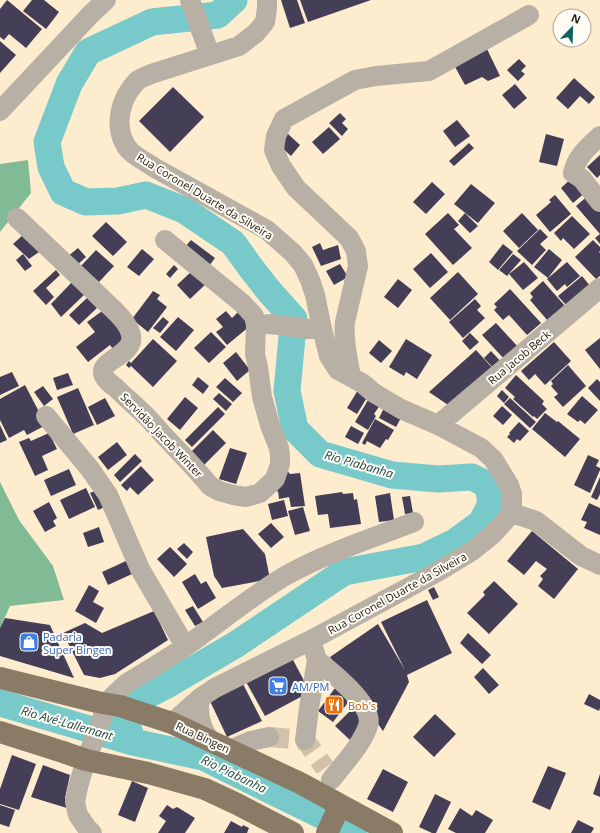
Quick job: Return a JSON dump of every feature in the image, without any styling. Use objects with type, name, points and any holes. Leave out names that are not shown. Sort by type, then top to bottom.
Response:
[{"type":"main road","name":"Rua Bingen","points":[[0,678],[97,702],[110,710],[164,720],[300,783],[332,788],[392,833]]},
{"type":"main road","points":[[0,732],[63,752],[89,753],[148,773],[205,789],[293,833]]},
{"type":"main road","points":[[327,833],[332,788]]},
{"type":"street","points":[[0,111],[106,0]]},
{"type":"street","points":[[190,0],[210,55]]},
{"type":"street","name":"Rua Coronel Duarte da Silveira","points":[[164,720],[215,688],[311,640],[472,552],[492,535],[512,513],[512,494],[509,485],[493,459],[481,448],[438,425],[401,409],[374,393],[362,383],[338,370],[315,329],[315,295],[310,280],[303,265],[289,249],[267,230],[130,152],[122,139],[120,124],[121,108],[137,80],[151,74],[239,46],[256,32],[265,22],[267,0]]},
{"type":"street","points":[[352,377],[344,330],[358,266],[356,251],[349,238],[296,188],[281,166],[274,150],[276,136],[284,119],[355,80],[429,70],[529,15]]},
{"type":"street","points":[[600,136],[587,147],[578,160],[573,173],[582,179],[600,202]]},
{"type":"street","name":"Servidão Jacob Winter","points":[[17,218],[123,318],[128,325],[132,338],[130,347],[105,366],[104,376],[147,417],[210,486],[233,495],[246,497],[260,493],[266,488],[275,479],[280,464],[279,448],[270,425],[262,397],[255,354],[264,325]]},
{"type":"street","points":[[165,240],[242,303],[264,325],[315,329]]},
{"type":"street","name":"Rua Jacob Beck","points":[[438,425],[600,288]]},
{"type":"street","points":[[46,416],[90,469],[108,495],[140,569],[186,646]]},
{"type":"street","points":[[512,513],[536,521],[581,556],[600,565]]},
{"type":"street","points":[[92,833],[78,815],[75,802],[78,787],[89,753],[110,710],[113,696],[127,683],[186,646],[264,589],[325,556],[414,522]]},
{"type":"street","points":[[305,740],[317,660],[311,640]]},
{"type":"street","points":[[317,660],[355,694],[368,714],[368,725],[359,744],[332,788]]},
{"type":"street","points":[[200,698],[198,712],[199,719],[205,734],[210,740]]},
{"type":"street","points":[[230,750],[251,741],[269,737]]},
{"type":"green space","points":[[28,160],[31,193],[0,232],[0,164]]},
{"type":"green space","points":[[0,482],[19,520],[53,566],[64,600],[10,606],[0,628]]},
{"type":"building","points":[[7,0],[42,29],[26,48],[9,34],[4,40],[0,37],[0,9]]},
{"type":"building","points":[[32,0],[44,0],[59,12],[46,29],[23,11]]},
{"type":"building","points":[[281,0],[297,0],[305,23],[290,28]]},
{"type":"building","points":[[300,0],[371,0],[308,22]]},
{"type":"building","points":[[0,41],[16,55],[0,73]]},
{"type":"building","points":[[487,49],[500,76],[488,81],[482,77],[465,85],[454,65]]},
{"type":"building","points":[[519,59],[526,66],[521,71],[525,74],[518,81],[507,70]]},
{"type":"building","points":[[574,78],[595,97],[589,104],[580,96],[568,109],[556,98]]},
{"type":"building","points":[[515,84],[527,98],[514,109],[502,95]]},
{"type":"building","points":[[173,87],[204,117],[170,152],[139,121]]},
{"type":"building","points":[[340,113],[346,119],[342,123],[348,129],[342,136],[329,123]]},
{"type":"building","points":[[457,120],[470,136],[455,147],[443,131]]},
{"type":"building","points":[[329,127],[340,139],[323,154],[312,142]]},
{"type":"building","points":[[287,133],[300,145],[291,156],[278,144]]},
{"type":"building","points":[[546,134],[564,139],[557,166],[539,162]]},
{"type":"building","points":[[469,143],[474,148],[454,166],[449,161]]},
{"type":"building","points":[[600,155],[600,175],[597,178],[587,167]]},
{"type":"building","points":[[574,176],[587,191],[573,203],[561,188]]},
{"type":"building","points":[[432,182],[445,194],[426,214],[413,202]]},
{"type":"building","points":[[471,184],[495,203],[478,223],[454,204]]},
{"type":"building","points":[[590,194],[600,205],[600,234],[576,206]]},
{"type":"building","points":[[555,195],[571,214],[550,232],[536,215],[551,202],[549,200]]},
{"type":"building","points":[[448,213],[459,225],[454,229],[472,248],[453,265],[425,234]]},
{"type":"building","points":[[465,213],[478,226],[470,233],[458,221]]},
{"type":"building","points":[[522,213],[538,230],[519,248],[503,231]]},
{"type":"building","points":[[572,216],[590,234],[574,249],[563,238],[561,241],[554,233]]},
{"type":"building","points":[[106,222],[127,242],[113,256],[92,236]]},
{"type":"building","points":[[540,229],[548,237],[540,244],[546,250],[532,265],[517,251]]},
{"type":"building","points":[[24,234],[39,252],[29,259],[13,244]]},
{"type":"building","points":[[600,234],[600,244],[595,238]]},
{"type":"building","points":[[191,240],[215,258],[209,266],[184,248]]},
{"type":"building","points":[[593,240],[600,247],[600,276],[596,279],[575,257]]},
{"type":"building","points":[[320,243],[323,250],[338,245],[341,259],[321,266],[312,247]]},
{"type":"building","points":[[503,244],[513,252],[498,270],[489,262]]},
{"type":"building","points":[[78,248],[86,257],[75,267],[67,257]]},
{"type":"building","points":[[142,249],[154,259],[139,276],[127,267]]},
{"type":"building","points":[[549,249],[562,260],[548,278],[534,267]]},
{"type":"building","points":[[96,250],[114,266],[99,282],[81,266]]},
{"type":"building","points":[[431,253],[448,272],[430,288],[413,269]]},
{"type":"building","points":[[23,254],[32,266],[25,271],[16,260]]},
{"type":"building","points":[[513,254],[521,260],[507,276],[499,270]]},
{"type":"building","points":[[524,262],[538,278],[523,290],[509,274]]},
{"type":"building","points":[[567,262],[580,276],[567,287],[565,284],[557,291],[547,279]]},
{"type":"building","points":[[340,264],[348,277],[334,285],[326,271]]},
{"type":"building","points":[[174,265],[178,269],[170,278],[166,274]]},
{"type":"building","points":[[194,269],[207,283],[190,299],[177,285]]},
{"type":"building","points":[[56,270],[60,275],[46,288],[54,297],[46,305],[33,291]]},
{"type":"building","points":[[458,272],[478,294],[450,320],[430,298]]},
{"type":"building","points":[[582,276],[591,287],[566,305],[558,296]]},
{"type":"building","points":[[398,279],[412,290],[398,308],[384,297]]},
{"type":"building","points":[[543,281],[565,306],[548,321],[530,300],[533,297],[530,293]]},
{"type":"building","points":[[72,282],[84,295],[61,317],[51,304]]},
{"type":"building","points":[[510,289],[541,323],[527,335],[509,315],[503,320],[494,310],[497,307],[494,304]]},
{"type":"building","points":[[153,291],[160,295],[157,299],[167,307],[148,332],[132,319]]},
{"type":"building","points":[[87,298],[97,308],[79,325],[69,315]]},
{"type":"building","points":[[475,299],[481,306],[477,310],[485,318],[463,338],[449,322]]},
{"type":"building","points":[[105,309],[127,332],[116,353],[110,345],[88,362],[76,347],[95,332],[87,322]]},
{"type":"building","points":[[226,311],[232,318],[238,312],[250,326],[227,345],[216,332],[223,327],[216,319]]},
{"type":"building","points":[[163,317],[169,322],[160,333],[153,328]]},
{"type":"building","points":[[178,317],[194,330],[176,351],[160,337]]},
{"type":"building","points":[[496,323],[520,349],[506,361],[482,335]]},
{"type":"building","points":[[211,332],[226,347],[209,363],[194,348]]},
{"type":"building","points":[[470,333],[479,342],[470,350],[462,341]]},
{"type":"building","points":[[600,338],[600,369],[585,350]]},
{"type":"building","points":[[153,339],[177,361],[153,387],[131,366],[129,368],[126,365],[129,361],[131,363]]},
{"type":"building","points":[[406,339],[432,355],[417,379],[406,372],[404,376],[389,367]]},
{"type":"building","points":[[379,340],[392,351],[381,363],[369,353]]},
{"type":"building","points":[[554,342],[571,361],[545,385],[535,374],[529,380],[521,371]]},
{"type":"building","points":[[476,350],[496,372],[454,409],[429,392]]},
{"type":"building","points":[[491,351],[504,365],[497,372],[484,358]]},
{"type":"building","points":[[236,352],[250,370],[237,381],[223,363]]},
{"type":"building","points":[[568,365],[586,386],[563,407],[554,397],[558,394],[551,386],[553,384],[551,381]]},
{"type":"building","points":[[12,372],[19,386],[0,395],[0,377]]},
{"type":"building","points":[[68,373],[73,385],[57,390],[53,378]]},
{"type":"building","points":[[516,375],[544,401],[542,404],[547,409],[537,419],[513,399],[515,397],[505,388]]},
{"type":"building","points":[[198,377],[209,386],[203,394],[192,385]]},
{"type":"building","points":[[225,378],[242,393],[233,402],[216,387]]},
{"type":"building","points":[[597,379],[600,382],[600,401],[588,388]]},
{"type":"building","points":[[25,385],[46,425],[27,435],[24,430],[9,438],[0,420],[0,399]]},
{"type":"building","points":[[43,386],[53,399],[44,406],[34,392]]},
{"type":"building","points":[[78,388],[94,425],[73,434],[57,397]]},
{"type":"building","points":[[358,390],[368,396],[357,414],[347,408]]},
{"type":"building","points":[[502,390],[509,397],[504,403],[497,396]]},
{"type":"building","points":[[219,393],[232,404],[226,411],[213,399]]},
{"type":"building","points":[[371,395],[382,402],[374,414],[376,416],[368,430],[355,422]]},
{"type":"building","points":[[582,396],[598,410],[585,424],[580,420],[578,422],[567,414]]},
{"type":"building","points":[[185,397],[198,408],[180,430],[167,419]]},
{"type":"building","points":[[105,398],[115,416],[97,425],[88,407]]},
{"type":"building","points":[[510,398],[536,422],[530,428],[504,404]]},
{"type":"building","points":[[386,404],[403,414],[396,427],[379,418]]},
{"type":"building","points":[[502,406],[512,415],[503,425],[493,416]]},
{"type":"building","points":[[218,407],[225,414],[192,447],[185,440]]},
{"type":"building","points":[[545,413],[557,422],[558,421],[580,439],[565,457],[532,429]]},
{"type":"building","points":[[375,419],[394,430],[388,440],[386,439],[380,448],[367,441],[365,445],[362,443]]},
{"type":"building","points":[[519,422],[529,431],[520,441],[517,439],[514,443],[507,437]]},
{"type":"building","points":[[0,425],[7,440],[0,443]]},
{"type":"building","points":[[351,426],[364,433],[358,444],[345,437]]},
{"type":"building","points":[[213,430],[226,443],[204,465],[191,452]]},
{"type":"building","points":[[49,433],[57,449],[42,456],[48,470],[35,476],[19,442],[29,438],[31,441]]},
{"type":"building","points":[[117,442],[127,455],[108,470],[98,457]]},
{"type":"building","points":[[230,448],[247,453],[236,484],[219,479]]},
{"type":"building","points":[[135,454],[142,461],[120,482],[114,475]]},
{"type":"building","points":[[588,455],[599,460],[596,466],[600,468],[590,493],[574,485]]},
{"type":"building","points":[[141,466],[154,480],[138,495],[130,487],[127,491],[121,485]]},
{"type":"building","points":[[285,468],[290,474],[300,473],[305,506],[291,507],[289,497],[279,499],[278,491],[275,492]]},
{"type":"building","points":[[69,469],[76,485],[51,496],[44,480]]},
{"type":"building","points":[[600,477],[600,494],[597,500],[591,497]]},
{"type":"building","points":[[86,488],[95,507],[69,519],[60,500]]},
{"type":"building","points":[[100,489],[107,506],[98,510],[90,493]]},
{"type":"building","points":[[342,492],[343,494],[353,493],[354,500],[357,499],[361,524],[330,528],[328,514],[318,515],[315,496]]},
{"type":"building","points":[[390,493],[394,520],[379,522],[375,496]]},
{"type":"building","points":[[410,496],[413,513],[405,514],[402,497]]},
{"type":"building","points":[[284,500],[288,516],[272,520],[268,504]]},
{"type":"building","points":[[49,502],[57,518],[53,521],[56,526],[45,532],[33,511]]},
{"type":"building","points":[[589,503],[600,508],[600,535],[584,528],[587,522],[581,520]]},
{"type":"building","points":[[303,507],[310,531],[295,535],[288,511]]},
{"type":"building","points":[[271,523],[284,537],[271,548],[258,534]]},
{"type":"building","points":[[99,527],[104,542],[88,547],[83,533]]},
{"type":"building","points":[[243,529],[265,554],[270,579],[222,588],[214,576],[206,537]]},
{"type":"building","points":[[532,531],[578,569],[554,599],[538,586],[543,579],[540,576],[547,569],[536,561],[524,575],[507,561]]},
{"type":"building","points":[[184,543],[193,552],[187,559],[177,549]]},
{"type":"building","points":[[170,547],[187,564],[174,577],[157,559]]},
{"type":"building","points":[[126,561],[132,574],[108,585],[102,572]]},
{"type":"building","points":[[195,574],[201,584],[206,581],[216,598],[198,609],[182,582]]},
{"type":"building","points":[[494,581],[518,604],[489,634],[467,613],[485,595],[483,592]]},
{"type":"building","points":[[89,585],[99,591],[93,602],[104,608],[96,623],[75,611]]},
{"type":"building","points":[[434,587],[439,597],[433,600],[428,590]]},
{"type":"building","points":[[427,600],[452,653],[407,675],[409,682],[383,731],[330,657],[378,624],[405,670],[381,622]]},
{"type":"building","points":[[193,606],[203,622],[195,626],[185,610]]},
{"type":"building","points":[[154,611],[168,640],[115,674],[100,678],[84,675],[63,633],[85,623],[102,633]]},
{"type":"building","name":"Padaria Super Bingen","points":[[5,618],[50,625],[74,678],[0,656],[0,628]]},
{"type":"building","points":[[468,633],[491,655],[482,664],[460,643]]},
{"type":"building","name":"AM/PM","points":[[291,656],[310,692],[265,716],[245,680]]},
{"type":"building","points":[[483,668],[499,685],[489,694],[474,677]]},
{"type":"building","points":[[243,684],[262,721],[227,737],[210,701]]},
{"type":"building","name":"Bob's","points":[[335,688],[350,700],[333,722],[318,711]]},
{"type":"building","points":[[589,694],[600,700],[599,711],[584,704]]},
{"type":"building","points":[[353,708],[367,723],[350,740],[335,726]]},
{"type":"building","points":[[435,714],[456,734],[434,757],[413,737]]},
{"type":"building","points":[[12,755],[36,764],[19,810],[0,804],[0,789]]},
{"type":"building","points":[[43,765],[70,775],[65,798],[70,809],[31,797]]},
{"type":"building","points":[[548,766],[566,773],[550,810],[532,802]]},
{"type":"building","points":[[383,769],[408,782],[393,812],[367,799]]},
{"type":"building","points":[[600,774],[600,797],[593,794]]},
{"type":"building","points":[[132,781],[148,788],[135,822],[118,815]]},
{"type":"building","points":[[435,794],[451,802],[436,833],[432,833],[419,827]]},
{"type":"building","points":[[0,805],[15,810],[9,827],[0,824]]},
{"type":"building","points":[[167,805],[173,809],[177,807],[195,818],[185,833],[158,833],[166,821],[159,816]]},
{"type":"building","points":[[460,808],[472,816],[476,810],[493,820],[485,833],[456,833],[448,829]]},
{"type":"building","points":[[578,820],[594,828],[591,833],[571,833]]},
{"type":"building","points":[[231,821],[242,827],[243,825],[249,828],[247,833],[224,833]]},
{"type":"waterway","name":"Rio Piabanha","points":[[133,742],[125,719],[138,700],[235,645],[344,572],[424,557],[455,542],[481,523],[491,504],[488,485],[472,477],[438,479],[392,475],[320,454],[295,429],[287,391],[294,319],[269,291],[233,243],[184,210],[146,195],[118,201],[86,202],[63,192],[51,167],[47,142],[69,84],[88,52],[152,22],[218,15],[234,0]]},
{"type":"waterway","name":"Rio Piabanha","points":[[0,703],[133,742],[203,757],[333,821],[354,833]]},
{"type":"tunnel","points":[[269,737],[305,740],[325,768]]},
{"type":"place","name":"Padaria Super Bingen","points":[[29,642]]},
{"type":"place","name":"AM/PM","points":[[278,686]]},
{"type":"place","name":"Bob's","points":[[334,705]]},
{"type":"water label","name":"Rio Avé‐Lallemant","points":[[67,723]]}]
